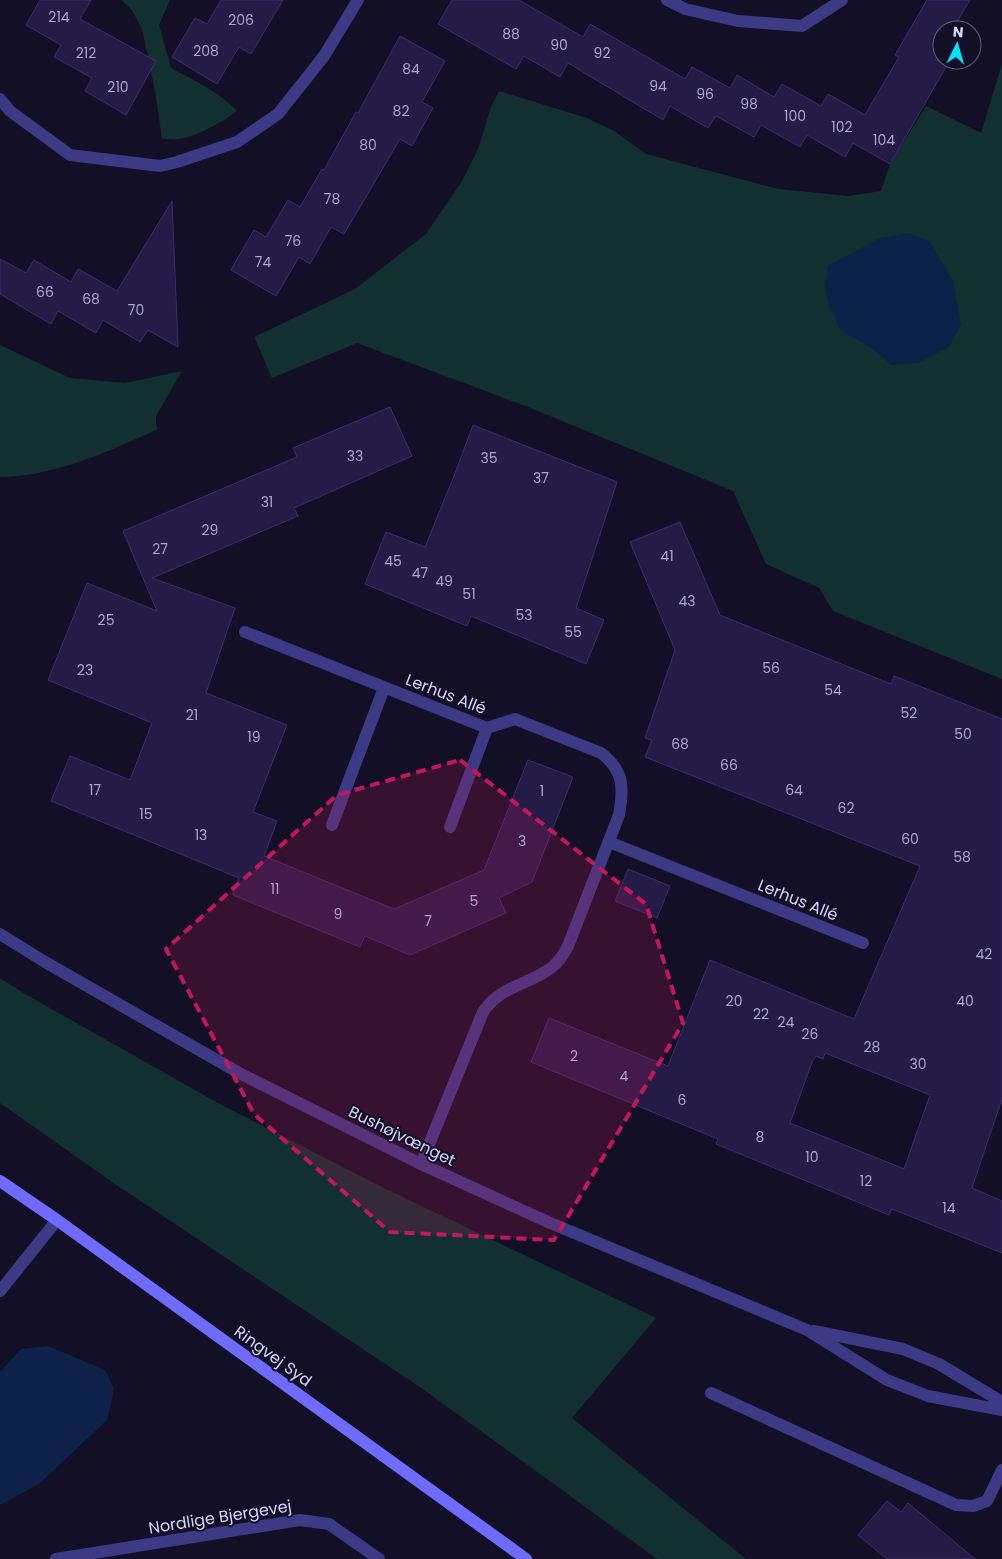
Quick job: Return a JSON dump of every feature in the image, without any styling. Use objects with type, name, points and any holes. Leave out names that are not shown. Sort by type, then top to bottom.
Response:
[{"type":"main road","name":"Ringvej Syd","points":[[0,1181],[57,1220],[526,1559]]},
{"type":"street","points":[[0,99],[10,110],[70,155],[160,166],[177,162],[237,142],[278,114],[324,56],[358,0]]},
{"type":"street","points":[[667,0],[685,9],[738,21],[802,26],[842,0]]},
{"type":"street","name":"Lerhus Allé","points":[[245,632],[487,728],[515,719],[601,753],[613,762],[620,777],[622,796],[619,815],[568,946],[561,958],[552,967],[539,976],[503,992],[490,1001],[483,1012],[421,1164]]},
{"type":"street","points":[[332,825],[384,688]]},
{"type":"street","points":[[450,827],[487,728]]},
{"type":"street","name":"Lerhus Allé","points":[[609,842],[863,943]]},
{"type":"street","name":"Bushøjvænget","points":[[0,934],[45,962],[241,1074],[421,1164],[548,1222],[807,1330],[887,1380],[928,1396],[1002,1410]]},
{"type":"street","points":[[0,1291],[57,1220]]},
{"type":"street","name":"Bushøjvænget","points":[[807,1330],[903,1349],[939,1364],[1002,1402]]},
{"type":"street","points":[[711,1393],[956,1505],[973,1506],[987,1501],[1002,1470]]},
{"type":"street","name":"Nordlige Bjergevej","points":[[56,1559],[300,1520],[329,1524],[379,1559]]},
{"type":"highlighted area","points":[[460,760],[646,904],[683,1023],[554,1240],[390,1232],[254,1114],[166,949],[337,795]]},
{"type":"green space","points":[[122,0],[170,0],[159,25],[171,68],[214,92],[237,111],[225,120],[194,135],[177,139],[162,139],[155,91],[142,29],[132,10]]},
{"type":"green space","points":[[1002,64],[1002,679],[833,611],[819,588],[766,564],[733,491],[528,407],[357,343],[272,378],[254,337],[355,289],[426,234],[462,181],[478,149],[491,107],[499,91],[587,118],[614,131],[646,154],[778,189],[848,196],[881,191],[890,164],[926,106],[981,133]]},
{"type":"green space","points":[[0,345],[70,378],[125,383],[182,371],[156,416],[158,429],[121,446],[61,468],[20,476],[0,477]]},
{"type":"green space","points":[[0,978],[218,1103],[384,1188],[656,1318],[572,1418],[746,1559],[657,1559],[420,1387],[115,1184],[0,1103]]},
{"type":"water","points":[[909,233],[930,242],[953,281],[961,325],[949,347],[918,363],[891,365],[872,348],[840,330],[828,303],[825,285],[828,266],[880,238]]},
{"type":"water","points":[[48,1346],[105,1370],[114,1389],[107,1420],[39,1484],[0,1505],[0,1372],[21,1349]]},
{"type":"building","points":[[40,0],[91,0],[80,19],[156,61],[126,115],[85,91],[92,78],[54,57],[61,45],[26,25]]},
{"type":"building","points":[[221,0],[283,0],[251,54],[239,47],[217,84],[172,57],[195,18],[207,24]]},
{"type":"building","points":[[452,0],[519,0],[583,37],[590,24],[685,79],[692,67],[730,88],[737,75],[774,97],[782,84],[821,106],[828,94],[865,115],[899,57],[895,55],[927,0],[970,0],[958,20],[932,20],[932,70],[944,70],[890,164],[853,143],[845,157],[807,135],[800,147],[761,125],[754,137],[716,116],[708,128],[670,106],[663,120],[568,63],[560,77],[524,56],[516,69],[438,24]]},
{"type":"building","points":[[400,36],[445,61],[422,102],[433,108],[412,146],[400,139],[344,234],[331,227],[310,264],[299,257],[276,296],[231,270],[254,230],[266,237],[288,200],[300,207],[322,169],[324,170],[356,112],[358,113]]},
{"type":"building","points":[[172,201],[178,347],[148,330],[140,342],[103,320],[96,333],[58,311],[51,324],[0,294],[0,259],[26,273],[34,260],[71,282],[78,269],[117,291]]},
{"type":"building","points":[[390,407],[412,456],[294,508],[298,516],[152,578],[235,608],[206,693],[287,725],[253,812],[277,821],[264,856],[394,909],[484,870],[528,760],[573,777],[532,882],[499,898],[506,913],[410,955],[365,936],[360,947],[233,895],[239,878],[51,801],[70,756],[130,780],[152,723],[48,680],[87,583],[157,611],[123,531],[297,457],[293,448]]},
{"type":"building","points":[[473,425],[617,482],[576,608],[604,620],[586,664],[471,616],[467,626],[365,584],[386,532],[425,547]]},
{"type":"building","points":[[680,522],[720,615],[891,684],[894,676],[1002,719],[1002,1099],[972,1188],[1002,1201],[1002,1253],[892,1209],[889,1215],[716,1144],[718,1139],[531,1062],[549,1018],[668,1066],[710,960],[854,1019],[920,866],[645,757],[652,740],[645,738],[675,650],[630,542]],"holes":[[[825,1053],[930,1095],[904,1169],[790,1123],[812,1062],[816,1056],[823,1059]]]},
{"type":"building","points":[[628,869],[670,886],[657,918],[615,901]]},
{"type":"building","points":[[887,1501],[901,1512],[908,1503],[975,1559],[887,1559],[858,1535]]}]
